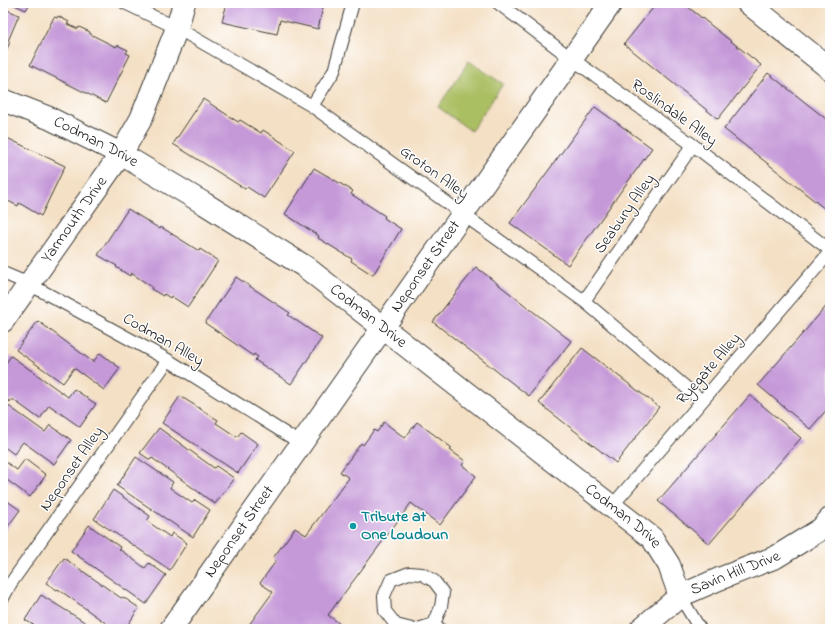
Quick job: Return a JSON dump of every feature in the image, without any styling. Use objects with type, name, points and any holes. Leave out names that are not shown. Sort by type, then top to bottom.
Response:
[{"type":"street","name":"Yarmouth Drive","points":[[3,321],[121,154],[141,119],[178,28],[184,3]]},
{"type":"street","name":"Neponset Street","points":[[171,629],[611,3]]},
{"type":"street","points":[[748,3],[830,69]]},
{"type":"street","name":"Codman Drive","points":[[3,100],[49,118],[121,154],[205,204],[304,266],[652,538],[669,565],[680,596]]},
{"type":"street","name":"Savin Hill Drive","points":[[641,629],[680,596],[719,579],[776,558],[821,528],[830,519]]},
{"type":"lane","name":"Groton Alley","points":[[125,3],[178,28],[312,106],[584,301],[702,401]]},
{"type":"lane","points":[[312,106],[334,71],[353,3]]},
{"type":"lane","name":"Roslindale Alley","points":[[498,3],[572,59],[693,145],[830,251]]},
{"type":"lane","name":"Seabury Alley","points":[[584,301],[693,145]]},
{"type":"lane","name":"Ryegate Alley","points":[[612,506],[830,251]]},
{"type":"lane","name":"Codman Alley","points":[[3,272],[29,284],[168,360],[302,444]]},
{"type":"lane","name":"Neponset Alley","points":[[3,598],[11,583],[168,360]]},
{"type":"lane","points":[[412,629],[396,626],[385,611],[384,596],[391,580],[409,573],[422,574],[434,581],[443,592],[437,627],[418,629]]},
{"type":"lane","points":[[680,596],[700,629]]},
{"type":"green space","points":[[469,61],[503,84],[471,131],[438,107]]},
{"type":"building","points":[[10,3],[30,3],[26,10]]},
{"type":"building","points":[[227,3],[281,3],[299,7],[300,3],[324,3],[318,29],[280,20],[277,34],[222,22]]},
{"type":"building","points":[[657,3],[683,3],[761,65],[718,119],[624,44]]},
{"type":"building","points":[[3,8],[19,15],[8,41],[10,42],[3,58]]},
{"type":"building","points":[[58,16],[69,22],[67,24],[90,32],[90,34],[116,47],[117,45],[128,50],[126,53],[130,55],[106,103],[30,65],[54,17],[57,18]]},
{"type":"building","points":[[768,73],[830,122],[830,213],[724,129]]},
{"type":"building","points":[[203,99],[238,122],[240,120],[261,133],[263,130],[295,151],[264,198],[247,187],[245,189],[173,144]]},
{"type":"building","points":[[595,107],[652,148],[568,265],[510,223]]},
{"type":"building","points":[[3,136],[65,166],[41,216],[19,203],[18,206],[4,199]]},
{"type":"building","points":[[314,168],[353,191],[351,194],[385,216],[384,218],[401,229],[373,275],[351,261],[352,259],[318,238],[319,236],[285,214]]},
{"type":"building","points":[[128,209],[160,229],[161,227],[199,251],[200,249],[218,261],[188,307],[171,296],[170,298],[164,294],[163,296],[151,289],[152,287],[131,273],[130,276],[116,267],[117,266],[98,255]]},
{"type":"building","points":[[476,267],[571,341],[529,396],[433,322]]},
{"type":"building","points":[[236,277],[290,313],[288,315],[322,338],[291,384],[255,360],[258,357],[254,354],[253,356],[205,323]]},
{"type":"building","points":[[830,302],[830,406],[810,429],[758,385]]},
{"type":"building","points":[[38,321],[93,362],[100,353],[120,368],[104,390],[74,368],[63,383],[16,350]]},
{"type":"building","points":[[582,348],[659,407],[616,463],[539,403]]},
{"type":"building","points":[[11,356],[68,397],[74,389],[96,404],[80,427],[49,405],[40,419],[12,399],[10,402],[3,396],[3,367]]},
{"type":"building","points":[[750,395],[801,438],[709,544],[658,501]]},
{"type":"building","points":[[180,396],[218,420],[216,423],[237,437],[241,432],[258,444],[238,473],[162,423]]},
{"type":"building","points":[[3,402],[45,432],[50,425],[71,440],[54,464],[23,442],[14,454],[3,446]]},
{"type":"building","name":"Tribute at One Loudoun","points":[[384,422],[405,438],[417,422],[452,448],[450,450],[465,461],[462,465],[476,476],[440,525],[411,503],[328,615],[347,629],[246,629],[273,592],[260,583],[276,561],[273,558],[295,528],[306,535],[349,478],[340,472],[361,443],[363,445],[374,430],[377,432]]},
{"type":"building","points":[[159,428],[214,468],[216,466],[234,478],[215,504],[152,458],[150,460],[140,453]]},
{"type":"building","points":[[136,457],[173,482],[170,488],[192,503],[195,500],[210,510],[193,537],[117,486]]},
{"type":"building","points":[[25,459],[46,475],[30,497],[3,477],[3,460],[17,470]]},
{"type":"building","points":[[113,490],[150,516],[147,521],[170,537],[172,533],[187,543],[170,570],[94,519]]},
{"type":"building","points":[[3,498],[20,510],[3,533]]},
{"type":"building","points":[[89,525],[120,547],[119,549],[145,568],[149,563],[166,575],[146,604],[71,551]]},
{"type":"building","points":[[64,558],[121,598],[123,597],[139,608],[125,629],[114,629],[58,589],[57,590],[46,583]]},
{"type":"building","points":[[41,595],[96,629],[40,629],[25,620]]},
{"type":"place","name":"Tribute at One Loudoun","points":[[353,526]]}]
